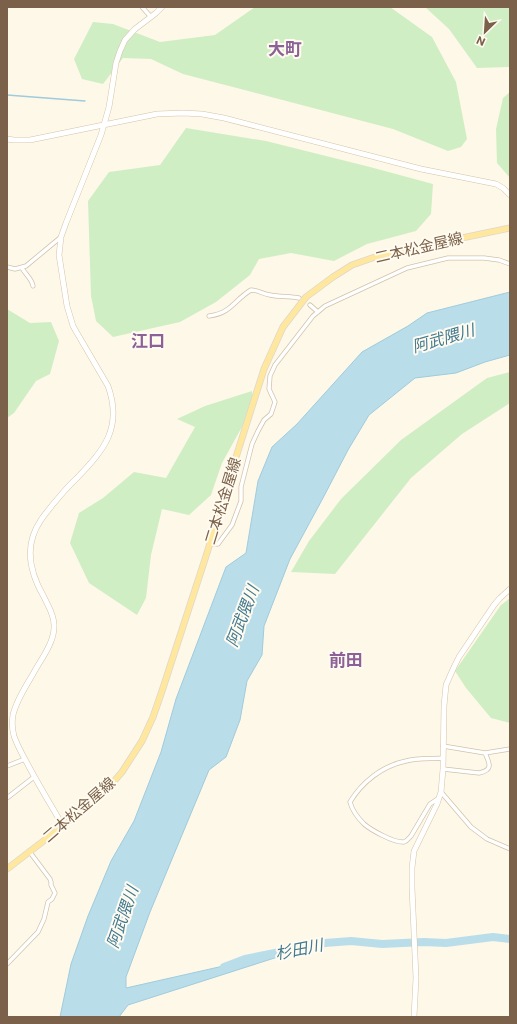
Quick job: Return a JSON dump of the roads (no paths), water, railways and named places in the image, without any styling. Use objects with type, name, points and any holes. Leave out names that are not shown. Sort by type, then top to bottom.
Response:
[{"type":"main road","name":"二本松金屋線","points":[[7,869],[63,826],[109,787],[122,772],[142,741],[153,717],[162,691],[210,544],[264,368],[283,327],[306,297],[352,265],[381,255],[510,228]]},
{"type":"street","points":[[142,7],[151,17]]},
{"type":"street","points":[[63,826],[34,777],[14,735],[13,715],[16,706],[52,639],[54,631],[53,615],[36,582],[30,556],[33,536],[42,518],[103,447],[109,434],[113,418],[112,401],[108,386],[77,333],[70,317],[59,255],[61,237],[101,136],[109,107],[116,63],[120,51],[126,40],[135,29],[162,7]]},
{"type":"street","points":[[7,139],[30,140],[157,114],[202,114],[224,118],[421,169],[496,184],[510,195]]},
{"type":"street","points":[[7,267],[15,269],[26,266],[61,237]]},
{"type":"street","points":[[210,544],[218,544],[232,525],[241,501],[241,487],[252,444],[264,420],[271,414],[274,405],[269,389],[272,371],[313,316],[326,306],[401,270],[427,263],[448,258],[484,258],[499,260],[510,264]]},
{"type":"street","points":[[22,268],[32,282],[33,286]]},
{"type":"street","points":[[209,316],[218,315],[226,311],[251,290],[267,295],[299,298]]},
{"type":"street","points":[[310,305],[318,312]]},
{"type":"street","points":[[414,1017],[416,978],[412,868],[414,851],[441,792],[444,697],[446,685],[460,657],[494,605],[510,589]]},
{"type":"street","points":[[443,746],[485,753],[510,749]]},
{"type":"street","points":[[442,768],[479,773],[484,772],[488,769],[489,765],[485,753]]},
{"type":"street","points":[[439,798],[430,804],[411,836],[405,842],[379,834],[364,824],[355,813],[350,802],[362,786],[370,779],[397,763],[421,759],[443,758]]},
{"type":"street","points":[[7,766],[25,759]]},
{"type":"street","points":[[7,798],[34,777]]},
{"type":"street","points":[[441,792],[471,827],[487,839],[510,849]]},
{"type":"street","points":[[7,964],[38,932],[44,919],[48,902],[52,899],[55,893],[50,879],[29,851]]},
{"type":"water","name":"阿武隈川","points":[[510,292],[510,355],[485,362],[456,373],[415,378],[369,415],[348,450],[290,559],[264,626],[262,655],[247,681],[240,720],[226,757],[209,770],[150,912],[126,977],[126,988],[312,946],[128,1005],[119,1017],[60,1017],[71,964],[88,916],[111,861],[134,821],[161,752],[176,699],[226,567],[246,553],[258,481],[272,447],[297,424],[362,352],[408,326],[427,313]]},
{"type":"waterway","points":[[7,95],[85,101]]},
{"type":"waterway","name":"杉田川","points":[[224,967],[245,959],[325,943],[351,941],[382,944],[424,942],[446,943],[493,937],[510,939]]},
{"type":"district","name":"大町","points":[[285,49]]},
{"type":"district","name":"江口","points":[[148,341]]},
{"type":"district","name":"前田","points":[[346,660]]}]
